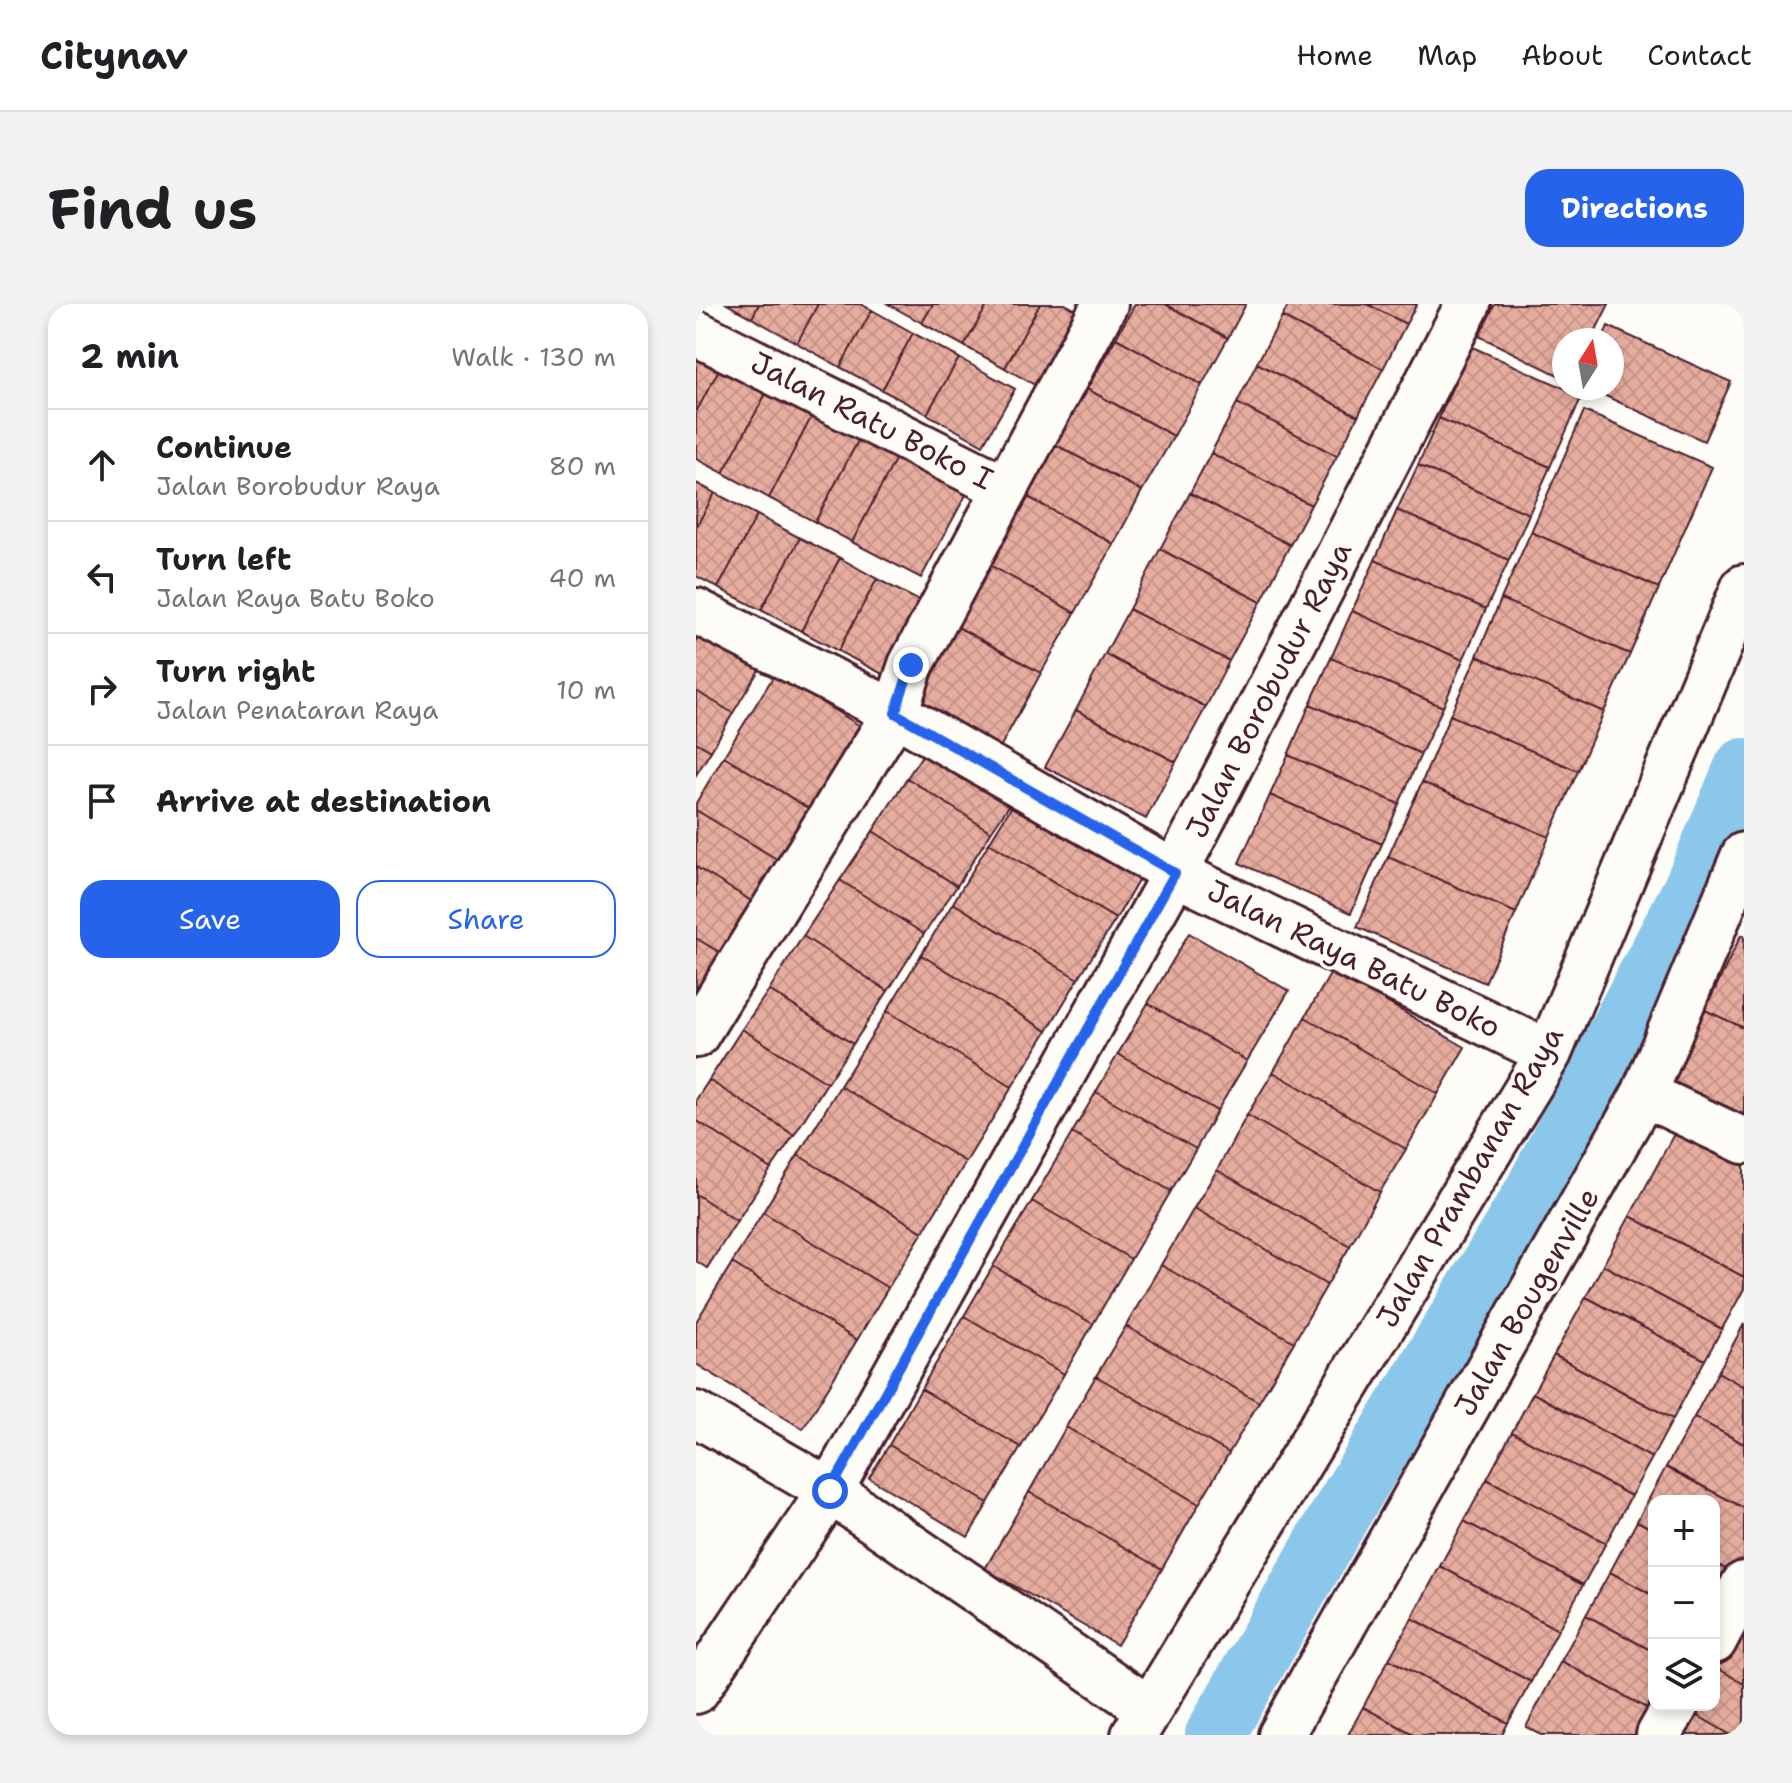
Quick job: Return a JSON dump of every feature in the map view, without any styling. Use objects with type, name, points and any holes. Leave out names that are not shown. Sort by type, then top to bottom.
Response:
[{"type":"street","points":[[696,1035],[895,713],[911,665],[1105,304]]},
{"type":"street","name":"Jalan Borobudur Raya","points":[[696,1691],[830,1491],[1175,873],[1468,304]]},
{"type":"street","name":"Jalan Ratu Boko I","points":[[696,333],[1005,488]]},
{"type":"street","name":"Jalan Prambanan Raya","points":[[1142,1722],[1549,1053],[1744,587]]},
{"type":"street","name":"Jalan Raya Batu Boko","points":[[696,611],[895,713],[1175,873],[1549,1053]]},
{"type":"street","name":"Jalan Bougenville","points":[[1281,1735],[1644,1094],[1744,855]]},
{"type":"street","points":[[1644,1094],[1744,1141]]},
{"type":"street","points":[[696,1414],[830,1491],[1142,1722]]},
{"type":"street","points":[[1715,1639],[1744,1584]]},
{"type":"street","points":[[1659,1735],[1673,1711]]},
{"type":"building","points":[[727,304],[759,304],[752,318]]},
{"type":"building","points":[[759,304],[818,304],[797,343],[752,318]]},
{"type":"building","points":[[818,304],[860,304],[872,310],[840,367],[797,343]]},
{"type":"building","points":[[888,304],[933,304],[922,323]]},
{"type":"building","points":[[933,304],[988,304],[964,346],[922,323]]},
{"type":"building","points":[[988,304],[1040,304],[1005,368],[964,346]]},
{"type":"building","points":[[1040,304],[1065,304],[1087,316],[1045,391],[1005,368]]},
{"type":"building","points":[[1135,304],[1165,304],[1228,338],[1202,385],[1116,338]]},
{"type":"building","points":[[1165,304],[1246,304],[1228,338]]},
{"type":"building","points":[[1289,304],[1367,304],[1406,324],[1383,369],[1282,317]]},
{"type":"building","points":[[1367,304],[1417,304],[1406,324]]},
{"type":"building","points":[[1495,304],[1609,304],[1597,328],[1552,328],[1552,372],[1479,336]]},
{"type":"building","points":[[872,310],[913,333],[882,390],[840,367]]},
{"type":"building","points":[[1282,317],[1383,369],[1358,416],[1257,363]]},
{"type":"building","points":[[913,333],[959,358],[927,414],[882,390]]},
{"type":"building","points":[[1624,333],[1731,382],[1704,441],[1614,400],[1624,400]]},
{"type":"building","points":[[1116,338],[1202,385],[1174,436],[1087,389]]},
{"type":"building","points":[[1470,346],[1552,383],[1552,400],[1580,400],[1550,467],[1439,418]]},
{"type":"building","points":[[696,350],[722,364],[696,412]]},
{"type":"building","points":[[959,358],[1015,389],[983,445],[927,414]]},
{"type":"building","points":[[1257,363],[1358,416],[1337,456],[1237,403]]},
{"type":"building","points":[[722,364],[769,388],[723,473],[696,459],[696,412]]},
{"type":"building","points":[[769,388],[814,412],[769,498],[723,473]]},
{"type":"building","points":[[1087,389],[1174,436],[1142,491],[1056,445]]},
{"type":"building","points":[[1237,403],[1337,456],[1311,505],[1211,453]]},
{"type":"building","points":[[1584,411],[1712,467],[1659,588],[1531,532]]},
{"type":"building","points":[[814,412],[860,437],[815,522],[769,498]]},
{"type":"building","points":[[1439,418],[1550,467],[1529,514],[1418,465]]},
{"type":"building","points":[[860,437],[897,456],[852,542],[815,522]]},
{"type":"building","points":[[1056,445],[1142,491],[1114,544],[1028,497]]},
{"type":"building","points":[[1211,453],[1311,505],[1290,545],[1190,493]]},
{"type":"building","points":[[897,456],[967,493],[921,578],[852,542]]},
{"type":"building","points":[[1418,465],[1529,514],[1509,560],[1397,510]]},
{"type":"building","points":[[696,483],[715,493],[696,527]]},
{"type":"building","points":[[715,493],[757,515],[718,588],[696,576],[696,527]]},
{"type":"building","points":[[1190,493],[1290,545],[1261,602],[1160,549]]},
{"type":"building","points":[[1028,497],[1114,544],[1075,613],[990,565]]},
{"type":"building","points":[[1397,510],[1509,560],[1486,609],[1375,560]]},
{"type":"building","points":[[757,515],[800,538],[761,610],[718,588]]},
{"type":"building","points":[[1531,532],[1659,588],[1630,654],[1501,599]]},
{"type":"building","points":[[800,538],[840,558],[801,631],[761,610]]},
{"type":"building","points":[[1160,549],[1261,602],[1229,661],[1129,609]]},
{"type":"building","points":[[840,558],[877,579],[838,651],[801,631]]},
{"type":"building","points":[[1375,560],[1486,609],[1463,660],[1352,611]]},
{"type":"building","points":[[990,565],[1075,613],[1041,673],[956,626]]},
{"type":"building","points":[[877,579],[933,608],[894,680],[838,651]]},
{"type":"building","points":[[1501,599],[1630,654],[1604,712],[1477,656]]},
{"type":"building","points":[[1129,609],[1229,661],[1206,707],[1105,654]]},
{"type":"building","points":[[1352,611],[1463,660],[1443,707],[1331,658]]},
{"type":"building","points":[[956,626],[1041,673],[997,753],[911,706]]},
{"type":"building","points":[[696,633],[765,660],[733,713],[696,691]]},
{"type":"building","points":[[1105,654],[1206,707],[1176,762],[1076,710]]},
{"type":"building","points":[[1477,656],[1604,712],[1578,771],[1450,715]]},
{"type":"building","points":[[1331,658],[1443,707],[1421,754],[1310,704]]},
{"type":"building","points":[[775,674],[862,727],[811,810],[724,756]]},
{"type":"building","points":[[696,691],[733,713],[711,751],[696,742]]},
{"type":"building","points":[[1310,704],[1421,754],[1399,804],[1288,755]]},
{"type":"building","points":[[1076,710],[1176,762],[1146,819],[1045,767]]},
{"type":"building","points":[[1450,715],[1578,771],[1549,837],[1422,782]]},
{"type":"building","points":[[933,739],[1017,794],[991,832],[907,778]]},
{"type":"building","points":[[696,742],[711,751],[696,775]]},
{"type":"building","points":[[1288,755],[1399,804],[1382,844],[1270,795]]},
{"type":"building","points":[[724,756],[811,810],[780,861],[696,810],[696,803]]},
{"type":"building","points":[[907,778],[991,832],[957,886],[873,831]]},
{"type":"building","points":[[1422,782],[1549,837],[1516,913],[1388,857]]},
{"type":"building","points":[[1020,793],[1145,869],[1116,919],[989,843]]},
{"type":"building","points":[[1270,795],[1382,844],[1351,913],[1239,863]]},
{"type":"building","points":[[696,810],[780,861],[755,903],[696,867]]},
{"type":"building","points":[[873,831],[957,886],[924,934],[840,880]]},
{"type":"building","points":[[989,843],[1116,919],[1078,979],[953,903]]},
{"type":"building","points":[[1388,857],[1516,913],[1485,983],[1357,927]]},
{"type":"building","points":[[696,867],[755,903],[724,955],[696,938]]},
{"type":"building","points":[[840,880],[924,934],[888,991],[803,936]]},
{"type":"building","points":[[953,903],[1078,979],[1047,1031],[921,955]]},
{"type":"building","points":[[1189,933],[1289,991],[1247,1061],[1148,1003]]},
{"type":"building","points":[[1741,935],[1744,936],[1744,1028],[1705,1010]]},
{"type":"building","points":[[803,936],[888,991],[853,1044],[769,990]]},
{"type":"building","points":[[696,938],[724,955],[696,1000]]},
{"type":"building","points":[[921,955],[1047,1031],[1012,1087],[887,1011]]},
{"type":"building","points":[[1332,971],[1465,1047],[1438,1094],[1305,1017]]},
{"type":"building","points":[[769,990],[853,1044],[827,1083],[742,1029]]},
{"type":"building","points":[[1148,1003],[1247,1061],[1217,1111],[1118,1054]]},
{"type":"building","points":[[1705,1010],[1744,1028],[1744,1121],[1669,1087]]},
{"type":"building","points":[[887,1011],[1012,1087],[966,1162],[840,1086]]},
{"type":"building","points":[[1305,1017],[1438,1094],[1406,1149],[1273,1072]]},
{"type":"building","points":[[742,1029],[827,1083],[794,1135],[709,1080]]},
{"type":"building","points":[[1118,1054],[1217,1111],[1196,1149],[1096,1092]]},
{"type":"building","points":[[1273,1072],[1406,1149],[1380,1192],[1247,1115]]},
{"type":"building","points":[[709,1080],[794,1135],[771,1169],[696,1120],[696,1100]]},
{"type":"building","points":[[840,1086],[966,1162],[923,1232],[798,1155]]},
{"type":"building","points":[[1096,1092],[1196,1149],[1171,1191],[1072,1133]]},
{"type":"building","points":[[1247,1115],[1380,1192],[1350,1246],[1217,1170]]},
{"type":"building","points":[[696,1120],[771,1169],[737,1221],[696,1194]]},
{"type":"building","points":[[1676,1130],[1744,1166],[1744,1277],[1630,1216]]},
{"type":"building","points":[[1072,1133],[1171,1191],[1131,1259],[1032,1201]]},
{"type":"building","points":[[798,1155],[923,1232],[888,1288],[763,1212]]},
{"type":"building","points":[[1217,1170],[1350,1246],[1327,1285],[1194,1208]]},
{"type":"building","points":[[696,1194],[737,1221],[707,1268],[696,1261]]},
{"type":"building","points":[[1032,1201],[1131,1259],[1093,1324],[993,1266]]},
{"type":"building","points":[[1194,1208],[1327,1285],[1294,1342],[1161,1265]]},
{"type":"building","points":[[763,1212],[888,1288],[857,1340],[732,1263]]},
{"type":"building","points":[[1630,1216],[1744,1277],[1744,1289],[1722,1329],[1603,1265]]},
{"type":"building","points":[[732,1263],[857,1340],[803,1429],[696,1364],[696,1322]]},
{"type":"building","points":[[1161,1265],[1294,1342],[1259,1402],[1126,1326]]},
{"type":"building","points":[[1603,1265],[1722,1329],[1705,1360],[1586,1297]]},
{"type":"building","points":[[993,1266],[1093,1324],[1064,1374],[964,1316]]},
{"type":"building","points":[[1586,1297],[1705,1360],[1673,1419],[1554,1355]]},
{"type":"building","points":[[964,1316],[1064,1374],[1021,1447],[921,1389]]},
{"type":"building","points":[[1744,1324],[1744,1387],[1718,1372]]},
{"type":"building","points":[[1126,1326],[1259,1402],[1229,1453],[1096,1376]]},
{"type":"building","points":[[1554,1355],[1673,1419],[1652,1458],[1533,1393]]},
{"type":"building","points":[[1718,1372],[1744,1387],[1744,1444],[1694,1417]]},
{"type":"building","points":[[1096,1376],[1229,1453],[1199,1504],[1066,1427]]},
{"type":"building","points":[[921,1389],[1021,1447],[988,1503],[889,1445]]},
{"type":"building","points":[[1533,1393],[1652,1458],[1631,1496],[1512,1432]]},
{"type":"building","points":[[1694,1417],[1744,1444],[1744,1508],[1720,1495],[1666,1467]]},
{"type":"building","points":[[1066,1427],[1199,1504],[1162,1569],[1029,1492]]},
{"type":"building","points":[[1512,1432],[1631,1496],[1606,1543],[1487,1479]]},
{"type":"building","points":[[889,1445],[988,1503],[968,1537],[869,1478]]},
{"type":"building","points":[[1666,1467],[1719,1495],[1651,1495]]},
{"type":"building","points":[[1487,1479],[1606,1543],[1583,1585],[1464,1521]]},
{"type":"building","points":[[1029,1492],[1162,1569],[1117,1645],[985,1569]]},
{"type":"building","points":[[1720,1495],[1744,1508],[1744,1568],[1739,1576],[1720,1566]]},
{"type":"building","points":[[1648,1501],[1648,1527],[1637,1521]]},
{"type":"building","points":[[1464,1521],[1583,1585],[1558,1630],[1440,1566]]},
{"type":"building","points":[[1637,1521],[1648,1527],[1648,1593],[1610,1572]]},
{"type":"building","points":[[1440,1566],[1558,1630],[1531,1682],[1412,1618]]},
{"type":"building","points":[[1720,1566],[1739,1576],[1720,1612]]},
{"type":"building","points":[[1610,1572],[1648,1593],[1648,1649],[1586,1615]]},
{"type":"building","points":[[1586,1615],[1648,1649],[1648,1709],[1561,1661]]},
{"type":"building","points":[[1412,1618],[1531,1682],[1508,1723],[1389,1659]]},
{"type":"building","points":[[1737,1628],[1744,1632],[1744,1684],[1720,1670],[1720,1656]]},
{"type":"building","points":[[1389,1659],[1508,1723],[1502,1735],[1415,1735],[1363,1707]]},
{"type":"building","points":[[1561,1661],[1663,1717],[1653,1735],[1542,1735],[1526,1727]]},
{"type":"building","points":[[1720,1670],[1744,1684],[1744,1735],[1731,1735],[1690,1711],[1720,1711]]},
{"type":"building","points":[[1363,1707],[1415,1735],[1348,1735]]},
{"type":"building","points":[[1690,1711],[1731,1735],[1674,1735]]},
{"type":"waterway","points":[[1215,1735],[1343,1510],[1532,1196],[1692,891],[1744,768]]},
{"type":"route","points":[[830,1491],[1175,873],[895,713],[911,665]]}]
